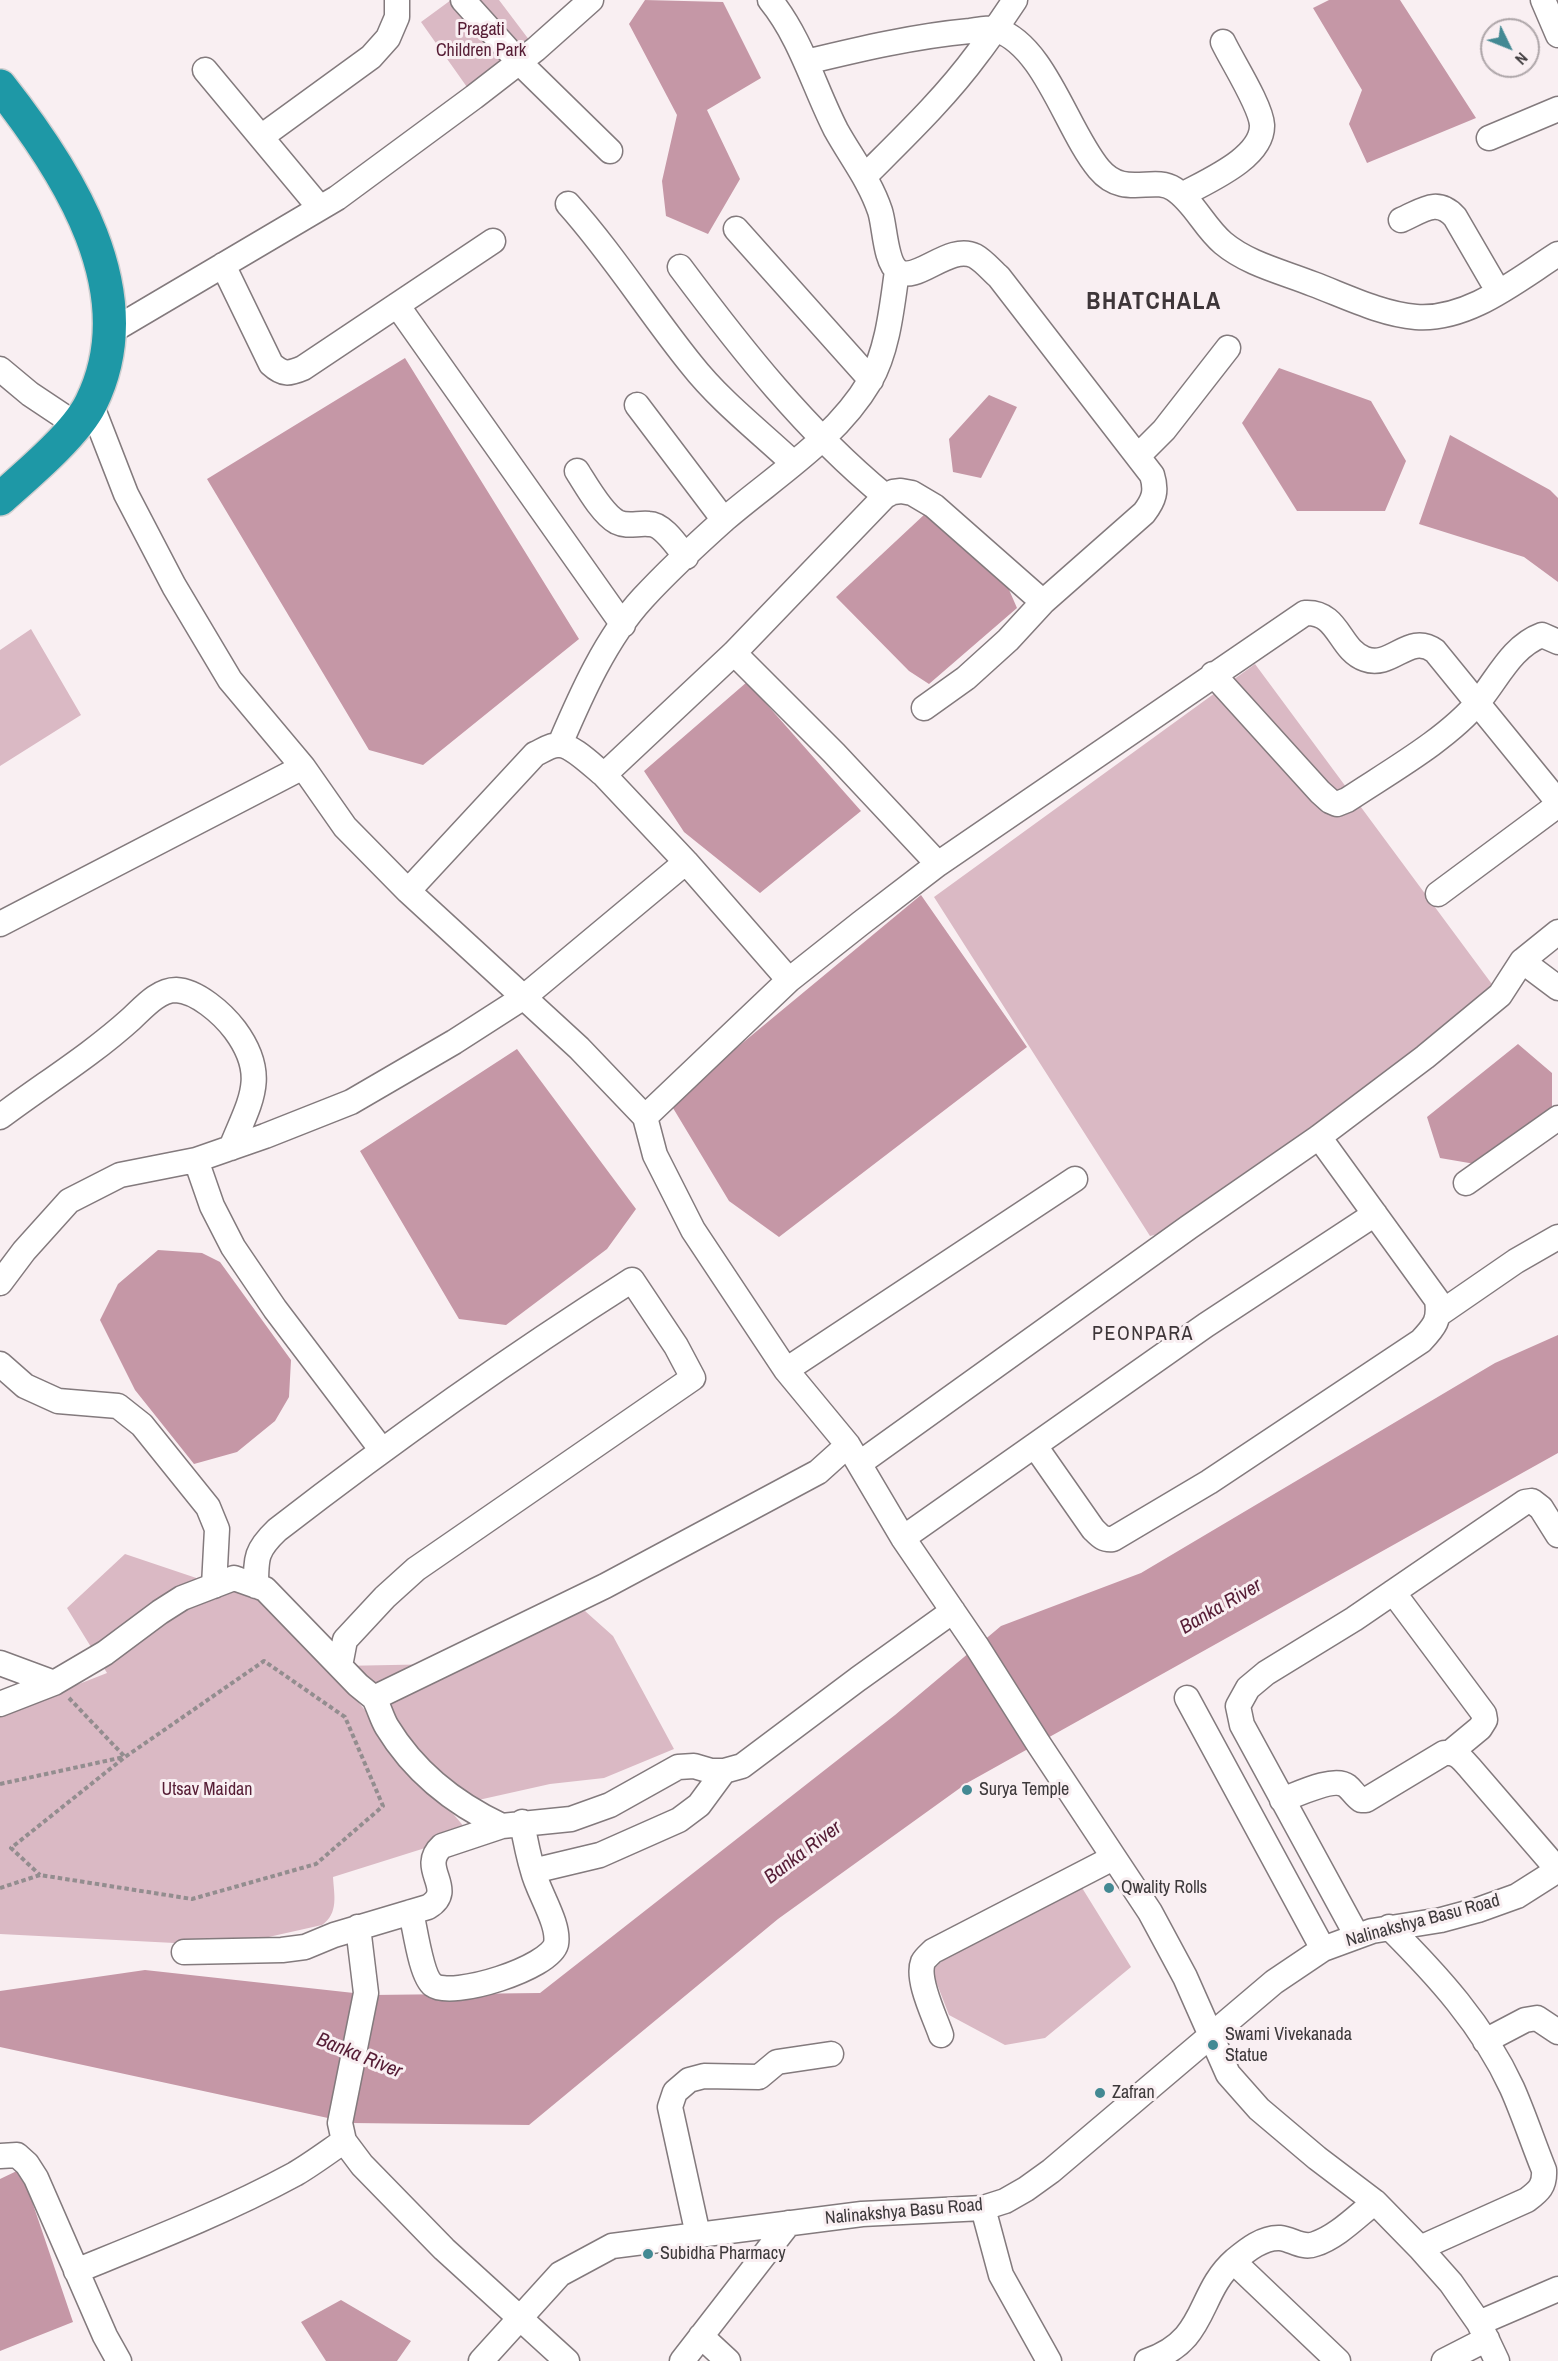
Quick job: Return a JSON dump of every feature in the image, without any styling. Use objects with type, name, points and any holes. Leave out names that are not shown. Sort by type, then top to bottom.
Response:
[{"type":"highway","points":[[0,86],[47,150],[84,218],[108,294],[110,332],[104,367],[83,414],[60,442],[0,499]]},
{"type":"street","points":[[261,137],[371,57],[388,38],[397,17],[397,0]]},
{"type":"street","points":[[463,0],[519,62],[610,150]]},
{"type":"street","points":[[110,332],[337,198],[519,62],[591,0]]},
{"type":"street","points":[[770,0],[785,20],[837,131],[865,176],[880,211],[892,264],[897,271],[904,274],[915,272],[951,255],[964,252],[977,257],[999,277],[1138,456],[1152,475],[1156,487],[1152,502],[1144,513],[1043,602],[1008,640],[966,678],[924,708]]},
{"type":"street","points":[[865,176],[943,95],[977,55],[1015,0]]},
{"type":"street","points":[[1543,0],[1558,35]]},
{"type":"street","points":[[806,62],[871,46],[995,28],[1017,39],[1034,58],[1084,149],[1101,172],[1120,184],[1142,186],[1159,184],[1172,187],[1182,195],[1223,243],[1248,259],[1385,310],[1416,317],[1444,315],[1472,306],[1558,254]]},
{"type":"street","points":[[1182,195],[1235,165],[1253,149],[1260,138],[1262,124],[1258,111],[1223,42]]},
{"type":"street","points":[[205,70],[320,208]]},
{"type":"street","points":[[1489,138],[1558,109]]},
{"type":"street","points":[[568,204],[589,227],[692,366],[724,400],[793,463]]},
{"type":"street","points":[[1401,219],[1431,207],[1441,205],[1448,209],[1455,217],[1498,291]]},
{"type":"street","points":[[736,229],[871,380]]},
{"type":"street","points":[[223,265],[271,364],[279,372],[289,374],[303,368],[493,241]]},
{"type":"street","points":[[680,267],[735,340],[789,405],[822,440],[885,496]]},
{"type":"street","points":[[560,744],[581,694],[608,646],[642,599],[724,520],[822,440],[845,416],[871,380],[887,335],[897,271]]},
{"type":"street","points":[[397,305],[623,626]]},
{"type":"street","points":[[1138,456],[1180,411],[1228,348]]},
{"type":"street","points":[[0,369],[30,394],[83,414],[191,614],[230,680],[303,767],[345,826],[408,891],[579,1048],[645,1117],[655,1155],[693,1230],[786,1371],[854,1454],[903,1538],[976,1645],[1150,1912],[1185,1977],[1228,2074],[1259,2109],[1317,2158],[1375,2202],[1420,2248],[1452,2283],[1483,2331],[1497,2361]]},
{"type":"street","points":[[637,405],[724,520]]},
{"type":"street","points":[[577,471],[606,513],[615,521],[628,525],[651,524],[661,529],[686,557]]},
{"type":"street","points":[[604,775],[734,652],[885,496],[893,492],[912,493],[934,506],[1043,602]]},
{"type":"street","points":[[645,1117],[789,980],[861,922],[938,864],[1305,613],[1316,612],[1326,617],[1355,652],[1364,659],[1374,661],[1388,658],[1418,644],[1427,644],[1436,651],[1558,804],[1438,894]]},
{"type":"street","points":[[1213,674],[1320,792],[1337,804],[1347,800],[1439,738],[1478,703],[1517,651],[1530,639],[1542,635],[1558,642]]},
{"type":"street","points":[[734,652],[834,753],[938,864]]},
{"type":"street","points":[[408,891],[535,754],[560,744],[604,775],[686,862],[789,980]]},
{"type":"street","points":[[0,924],[303,767]]},
{"type":"street","points":[[1,1279],[69,1201],[120,1175],[196,1160],[351,1102],[454,1042],[524,997],[686,862]]},
{"type":"street","points":[[375,1698],[605,1586],[854,1454],[1319,1137],[1425,1057],[1500,995],[1522,961],[1558,932]]},
{"type":"street","points":[[1522,961],[1558,988]]},
{"type":"street","points":[[0,1117],[109,1039],[157,996],[174,990],[194,994],[228,1021],[246,1045],[252,1061],[253,1094],[231,1148]]},
{"type":"street","points":[[1466,1183],[1558,1118]]},
{"type":"street","points":[[1035,1446],[1093,1529],[1106,1540],[1113,1539],[1209,1482],[1421,1341],[1433,1328],[1439,1314],[1437,1300],[1319,1137]]},
{"type":"street","points":[[196,1160],[212,1206],[233,1247],[275,1310],[381,1449]]},
{"type":"street","points":[[786,1371],[1075,1179]]},
{"type":"street","points":[[903,1538],[1206,1325],[1375,1214]]},
{"type":"street","points":[[1439,1314],[1516,1261],[1558,1237]]},
{"type":"street","points":[[256,1586],[256,1562],[262,1544],[277,1530],[381,1449],[531,1344],[632,1280],[676,1346],[693,1377],[416,1569],[345,1640],[340,1666]]},
{"type":"street","points":[[0,1364],[25,1386],[58,1401],[118,1406],[142,1425],[208,1507],[217,1529],[214,1586]]},
{"type":"street","points":[[1357,1936],[1242,1725],[1238,1706],[1248,1688],[1266,1672],[1354,1619],[1525,1502],[1532,1501],[1541,1508],[1558,1535]]},
{"type":"street","points":[[0,1704],[54,1683],[105,1653],[182,1598],[234,1578],[265,1589],[358,1685],[375,1698],[387,1727],[412,1760],[445,1794],[471,1811],[512,1824],[554,1926],[556,1947],[548,1956],[515,1973],[463,1988],[442,1989],[434,1986],[425,1973],[411,1912]]},
{"type":"street","points":[[1282,1800],[1339,1782],[1347,1786],[1361,1800],[1366,1800],[1444,1753],[1451,1752],[1480,1728],[1485,1720],[1484,1714],[1393,1592]]},
{"type":"street","points":[[184,1952],[282,1950],[305,1947],[358,1927],[428,1907],[437,1902],[441,1893],[432,1862],[434,1853],[442,1846],[512,1824],[571,1819],[610,1805],[678,1767],[694,1766],[711,1771],[724,1771],[742,1766],[953,1611]]},
{"type":"street","points":[[0,1663],[54,1683]]},
{"type":"street","points":[[1186,1698],[1323,1949]]},
{"type":"street","points":[[1451,1752],[1460,1757],[1470,1768],[1558,1870]]},
{"type":"street","points":[[533,1871],[600,1855],[679,1820],[699,1805],[724,1771]]},
{"type":"street","points":[[941,2036],[925,1992],[921,1974],[923,1961],[933,1951],[1113,1858]]},
{"type":"street","name":"Nalinakshya Basu Road","points":[[481,2361],[560,2274],[612,2246],[862,2214],[983,2208],[1005,2201],[1026,2190],[1051,2171],[1209,2035],[1274,1982],[1323,1949],[1389,1927],[1440,1920],[1479,1910],[1517,1896],[1558,1870]]},
{"type":"street","points":[[76,2271],[175,2231],[297,2173],[342,2132],[366,1993],[358,1927]]},
{"type":"street","points":[[1389,1927],[1462,2006],[1485,2041],[1511,2087],[1544,2170],[1545,2181],[1539,2191],[1527,2200],[1420,2248]]},
{"type":"street","points":[[1485,2041],[1525,2020],[1537,2018],[1558,2032]]},
{"type":"street","points":[[698,2235],[670,2107],[675,2092],[688,2080],[704,2076],[759,2077],[777,2062],[831,2054]]},
{"type":"street","points":[[342,2132],[362,2165],[444,2249],[567,2361]]},
{"type":"street","points":[[0,2156],[17,2155],[27,2164],[36,2178],[105,2336],[119,2361]]},
{"type":"street","points":[[1147,2361],[1178,2345],[1196,2325],[1216,2284],[1234,2262],[1260,2242],[1279,2238],[1301,2245],[1313,2245],[1326,2240],[1375,2202]]},
{"type":"street","points":[[983,2208],[1001,2275],[1049,2361]]},
{"type":"street","points":[[682,2361],[789,2223]]},
{"type":"street","points":[[1234,2262],[1338,2361]]},
{"type":"street","points":[[1444,2361],[1483,2331],[1558,2289]]},
{"type":"street","points":[[701,2336],[728,2361]]},
{"type":"path","points":[[0,1888],[40,1875],[192,1899],[316,1864],[383,1806],[345,1717],[264,1661],[125,1757],[11,1848],[40,1875]]},
{"type":"path","points":[[54,1683],[125,1757]]},
{"type":"path","points":[[0,1784],[125,1757]]},
{"type":"green space","name":"Pragati Children Park","points":[[451,0],[499,0],[536,49],[474,97],[421,22]]},
{"type":"green space","points":[[31,629],[81,715],[0,766],[0,650]]},
{"type":"green space","points":[[1255,664],[1500,995],[1189,1227],[1150,1236],[934,897]]},
{"type":"green space","name":"Utsav Maidan","points":[[125,1554],[226,1588],[268,1596],[466,1829],[422,1849],[333,1877],[333,1909],[322,1925],[264,1938],[252,1947],[0,1934],[0,1715],[107,1673],[67,1608]]},
{"type":"green space","points":[[585,1611],[613,1636],[674,1749],[604,1778],[550,1784],[456,1805],[340,1666],[443,1664],[537,1617]]},
{"type":"green space","points":[[1071,1870],[1131,1967],[1045,2038],[1005,2045],[949,2015],[932,1971],[980,1924]]},
{"type":"water","points":[[645,0],[723,2],[761,78],[707,110],[740,179],[708,234],[666,216],[662,181],[677,115],[629,24]]},
{"type":"water","points":[[1329,0],[1400,0],[1476,118],[1367,163],[1349,124],[1362,90],[1313,8]]},
{"type":"water","points":[[405,358],[579,639],[423,765],[369,750],[207,479]]},
{"type":"water","points":[[1279,368],[1371,401],[1406,461],[1385,511],[1297,511],[1242,423]]},
{"type":"water","points":[[989,395],[1017,407],[981,478],[953,472],[949,439]]},
{"type":"water","points":[[1450,435],[1550,490],[1558,498],[1558,582],[1524,557],[1419,524]]},
{"type":"water","points":[[926,513],[1000,569],[1017,608],[929,684],[909,671],[836,597]]},
{"type":"water","points":[[747,682],[861,811],[760,893],[684,832],[644,771]]},
{"type":"water","points":[[921,895],[1027,1047],[779,1237],[729,1201],[670,1103]]},
{"type":"water","points":[[1518,1044],[1552,1073],[1552,1113],[1475,1164],[1440,1158],[1427,1117]]},
{"type":"water","points":[[517,1049],[636,1209],[607,1249],[506,1325],[459,1319],[360,1151]]},
{"type":"water","points":[[158,1250],[202,1253],[220,1262],[291,1360],[289,1397],[275,1421],[237,1452],[194,1464],[135,1390],[100,1320],[118,1284]]},
{"type":"water","name":"Banka River","points":[[1558,1335],[1558,1453],[967,1783],[778,1919],[529,2125],[351,2123],[0,2047],[0,1991],[145,1970],[372,1995],[540,1993],[895,1715],[1001,1626],[1141,1573],[1495,1363]]},
{"type":"water","points":[[21,2169],[73,2322],[0,2351],[0,2179]]},
{"type":"water","points":[[341,2300],[411,2341],[397,2361],[326,2361],[301,2322]]},
{"type":"place","name":"Surya Temple","points":[[967,1790]]},
{"type":"place","name":"Qwality Rolls","points":[[1109,1888]]},
{"type":"place","name":"Swami Vivekanada Statue","points":[[1213,2045]]},
{"type":"place","name":"Zafran","points":[[1100,2093]]},
{"type":"place","name":"Subidha Pharmacy","points":[[648,2254]]},
{"type":"district","name":"BHATCHALA","points":[[1154,303]]},
{"type":"district","name":"PEONPARA","points":[[1143,1335]]}]
